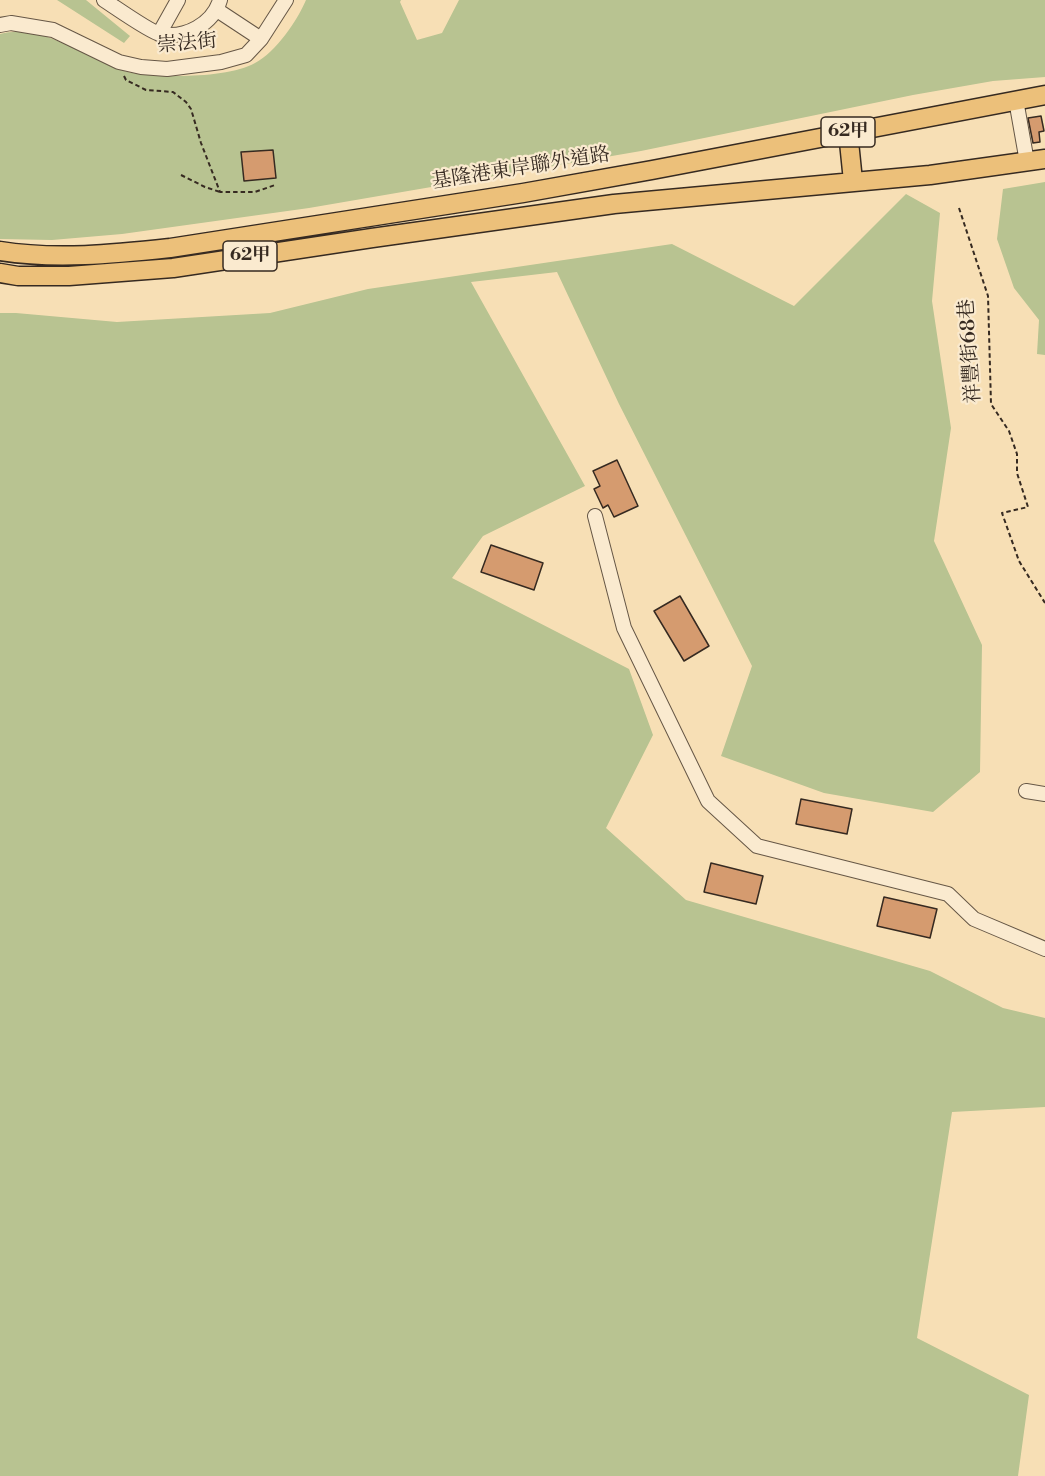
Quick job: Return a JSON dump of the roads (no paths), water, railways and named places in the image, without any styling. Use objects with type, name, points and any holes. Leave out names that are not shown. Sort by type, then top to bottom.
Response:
[{"type":"highway","name":"基隆港東岸聯外道路","points":[[9,252],[71,255],[170,248],[652,170],[1045,95]]},
{"type":"highway","points":[[848,132],[853,181]]},
{"type":"highway","name":"62甲","points":[[9,275],[69,276],[173,268],[614,204],[930,175],[1045,159]]},
{"type":"street","points":[[104,0],[159,34],[180,34],[199,28],[218,5],[261,39]]},
{"type":"street","points":[[159,34],[177,0]]},
{"type":"street","name":"崇法街","points":[[0,25],[11,23],[53,30],[119,62],[167,69],[221,62],[246,55],[261,39],[286,0]]},
{"type":"street","points":[[1016,100],[1027,162]]},
{"type":"street","points":[[595,516],[624,628],[708,801],[757,846],[948,894],[974,919],[1045,949]]},
{"type":"street","points":[[1026,791],[1045,794]]}]
